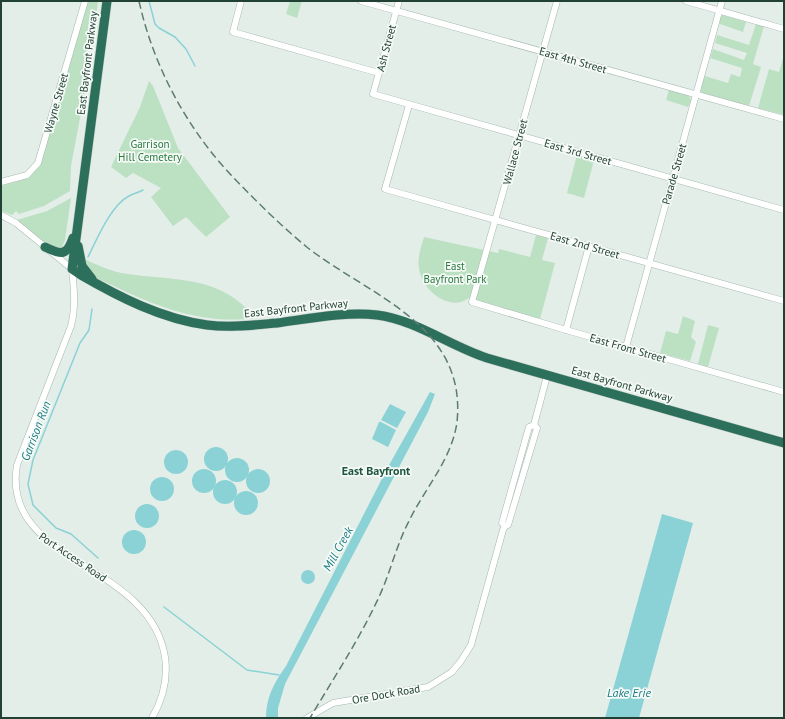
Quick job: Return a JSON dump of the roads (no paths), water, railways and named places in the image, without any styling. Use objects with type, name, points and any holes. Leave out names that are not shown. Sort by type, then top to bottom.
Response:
[{"type":"highway","name":"East Bayfront Parkway","points":[[107,1],[72,269],[99,285],[160,313],[207,325],[250,326],[354,314],[386,316],[415,326],[473,354],[784,442]]},
{"type":"highway","points":[[45,247],[57,253],[65,252],[70,247],[77,225]]},
{"type":"highway","points":[[77,225],[78,249],[82,266],[88,275],[99,285]]},
{"type":"street","name":"Wayne Street","points":[[1,182],[27,175],[38,163],[85,1]]},
{"type":"street","points":[[241,1],[233,32],[379,73]]},
{"type":"street","name":"East 4th Street","points":[[361,1],[784,119]]},
{"type":"street","name":"Ash Street","points":[[373,94],[399,1]]},
{"type":"street","name":"Wallace Street","points":[[472,302],[557,1]]},
{"type":"street","points":[[686,1],[784,29]]},
{"type":"street","name":"Parade Street","points":[[626,347],[648,263],[673,179],[722,1]]},
{"type":"street","name":"East 3rd Street","points":[[373,94],[784,210]]},
{"type":"street","name":"East 2nd Street","points":[[409,105],[385,189],[784,301]]},
{"type":"street","points":[[1,215],[11,220],[72,269]]},
{"type":"street","points":[[566,330],[589,246]]},
{"type":"street","name":"Port Access Road","points":[[72,269],[74,290],[72,321],[19,458],[15,476],[15,495],[21,512],[36,532],[128,595],[142,608],[153,623],[163,648],[166,670],[161,699],[152,718]]},
{"type":"street","name":"East Front Street","points":[[472,302],[784,392]]},
{"type":"street","name":"Ore Dock Road","points":[[307,718],[317,711],[333,704],[428,687],[452,672],[467,653],[473,640],[504,526],[508,525],[526,465],[536,428],[534,425],[547,376]]},
{"type":"water","points":[[430,392],[435,394],[428,412],[285,684],[278,708],[278,718],[266,718],[267,703],[274,684],[286,666],[388,467]]},
{"type":"water","points":[[390,404],[406,412],[397,428],[381,420]]},
{"type":"water","points":[[379,422],[396,430],[388,447],[372,439]]},
{"type":"water","points":[[216,447],[221,448],[227,454],[227,464],[221,470],[216,471],[211,470],[205,464],[204,459],[205,454],[211,448]]},
{"type":"water","points":[[176,450],[185,453],[188,462],[185,471],[176,474],[167,471],[164,462],[167,453]]},
{"type":"water","points":[[237,458],[242,459],[248,465],[248,475],[242,481],[237,482],[232,481],[226,475],[225,470],[226,465],[232,459]]},
{"type":"water","points":[[204,469],[212,473],[216,481],[212,489],[204,493],[196,489],[192,481],[196,473]]},
{"type":"water","points":[[258,469],[263,470],[269,476],[269,486],[263,492],[258,493],[253,492],[247,486],[246,481],[247,476],[253,470]]},
{"type":"water","points":[[162,477],[171,480],[174,489],[171,498],[162,501],[153,498],[150,489],[153,480]]},
{"type":"water","points":[[225,480],[233,484],[237,492],[233,500],[225,504],[217,500],[213,492],[217,484]]},
{"type":"water","points":[[246,491],[251,492],[257,498],[257,508],[251,514],[246,515],[241,514],[235,508],[234,503],[235,498],[241,492]]},
{"type":"water","points":[[147,504],[156,507],[159,516],[156,525],[147,528],[138,525],[135,516],[138,507]]},
{"type":"water","name":"Lake Erie","points":[[662,514],[693,523],[639,718],[605,718]]},
{"type":"water","points":[[134,530],[143,533],[146,542],[143,551],[134,554],[125,551],[122,542],[125,533]]},
{"type":"water","points":[[308,570],[313,572],[315,577],[313,582],[308,584],[303,582],[301,577],[303,572]]},
{"type":"waterway","name":"Garrison Run","points":[[149,1],[155,24],[175,37],[186,49],[195,66]]},
{"type":"waterway","name":"Garrison Run","points":[[88,257],[105,223],[116,207],[122,200],[143,190]]},
{"type":"waterway","name":"Garrison Run","points":[[92,309],[89,330],[80,343],[33,460],[28,484],[33,505],[56,528],[71,534],[98,558]]},
{"type":"waterway","name":"Garrison Run","points":[[164,607],[247,670],[279,675]]},
{"type":"railway","points":[[139,1],[145,25],[162,72],[186,116],[215,156],[231,175],[259,203],[308,248],[410,317],[431,337],[447,361],[456,389],[457,422],[450,448],[404,531],[371,614],[310,718]]},
{"type":"district","name":"East Bayfront","points":[[376,471]]},
{"type":"park label","name":"Garrison Hill Cemetery","points":[[150,150]]},
{"type":"park label","name":"East Bayfront Park","points":[[455,272]]},
{"type":"water label","name":"Mill Creek","points":[[338,549]]}]
